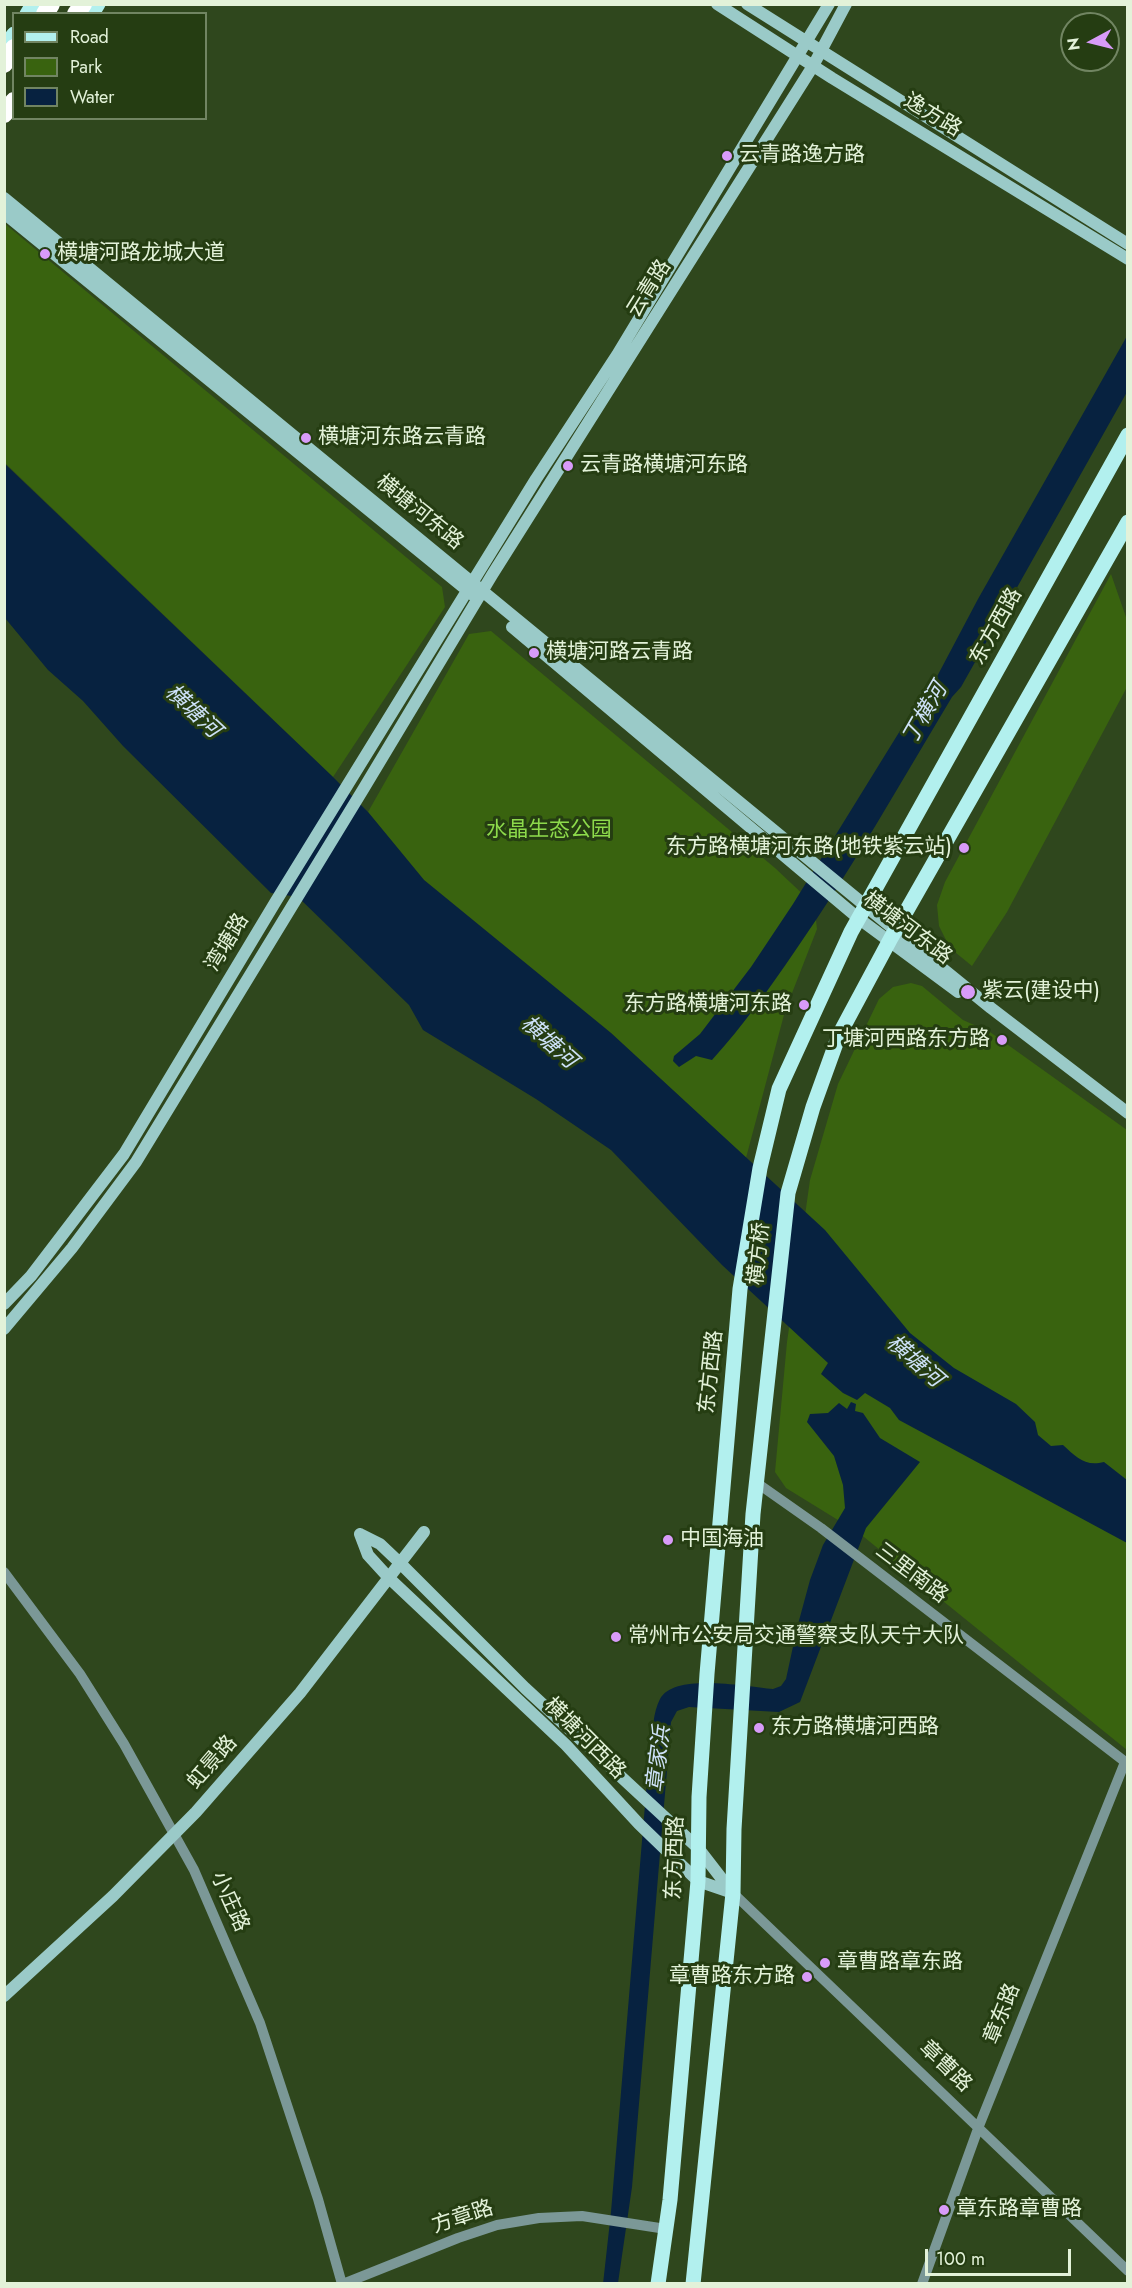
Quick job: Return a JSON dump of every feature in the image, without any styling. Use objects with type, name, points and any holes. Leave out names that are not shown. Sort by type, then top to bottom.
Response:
[{"type":"highway","points":[[4,66],[12,52]]},
{"type":"main road","name":"东方西路","points":[[760,1168],[779,1089],[862,912],[1128,435]]},
{"type":"main road","points":[[892,936],[1128,522]]},
{"type":"main road","name":"横方桥","points":[[757,1483],[788,1193],[813,1107],[839,1035],[892,936]]},
{"type":"main road","name":"横方桥","points":[[740,1289],[760,1168]]},
{"type":"main road","name":"东方西路","points":[[658,2283],[666,2229],[698,1881],[704,1714],[740,1289]]},
{"type":"main road","points":[[693,2283],[733,1893],[740,1717],[757,1483]]},
{"type":"street","name":"逸方路","points":[[717,4],[813,66],[1128,259]]},
{"type":"street","name":"逸方路","points":[[747,4],[1128,244]]},
{"type":"street","name":"云青路","points":[[475,590],[829,4]]},
{"type":"street","name":"云青路","points":[[475,590],[813,66],[846,4]]},
{"type":"street","name":"横塘河东路","points":[[4,198],[475,590],[802,870],[838,892],[1128,1123]]},
{"type":"street","name":"横塘河东路","points":[[4,213],[809,858],[838,892]]},
{"type":"street","name":"湾塘路","points":[[4,1304],[31,1276],[124,1154],[351,779],[475,590]]},
{"type":"street","points":[[4,1329],[72,1248],[136,1162],[364,788],[475,590]]},
{"type":"street","name":"横塘河东路","points":[[892,936],[991,1008],[1128,1113]]},
{"type":"street","name":"三里南路","points":[[757,1483],[821,1528],[1126,1763]]},
{"type":"street","name":"虹景路","points":[[4,1996],[113,1896],[174,1834],[300,1693],[424,1532]]},
{"type":"street","name":"横塘河西路","points":[[360,1534],[380,1545],[400,1563],[525,1688],[698,1848],[733,1893],[698,1881],[639,1824],[566,1745],[388,1578],[368,1555],[360,1534]]},
{"type":"street","name":"小庄路","points":[[4,1572],[80,1674],[124,1744],[194,1870],[260,2023],[318,2199],[342,2283]]},
{"type":"street","name":"章东路","points":[[922,2283],[979,2126],[1126,1763]]},
{"type":"street","name":"章曹路","points":[[733,1893],[1128,2271]]},
{"type":"street","name":"方章路","points":[[342,2283],[497,2225],[539,2218],[582,2216],[666,2229]]},
{"type":"green space","points":[[4,223],[442,587],[445,607],[333,777],[5,463]]},
{"type":"green space","points":[[1111,574],[1127,620],[1127,687],[1007,912],[972,966],[950,948],[939,926],[937,905],[945,882]]},
{"type":"green space","name":"水晶生态公园","points":[[491,631],[775,868],[808,899],[815,911],[817,929],[785,1011],[746,1158],[611,1033],[424,880],[368,812],[469,634]]},
{"type":"green space","points":[[911,983],[922,986],[963,1020],[990,1032],[1127,1130],[1127,1750],[859,1533],[786,1488],[775,1472],[787,1342],[810,1180],[838,1084],[879,999],[893,987]]},
{"type":"water","name":"丁横河","points":[[1127,336],[1127,392],[961,687],[952,697],[836,889],[755,1007],[712,1060],[696,1056],[679,1067],[673,1061],[674,1056],[700,1034],[751,967],[793,904],[911,713],[932,686],[978,599]]},
{"type":"water","name":"横塘河","points":[[4,463],[333,777],[368,812],[424,880],[611,1033],[825,1230],[910,1333],[954,1368],[1016,1404],[1035,1422],[1038,1435],[1051,1446],[1063,1445],[1086,1462],[1104,1462],[1127,1480],[1127,1543],[899,1420],[890,1408],[865,1393],[857,1400],[843,1393],[821,1374],[828,1363],[722,1265],[611,1150],[536,1099],[423,1030],[409,1005],[298,897],[271,893],[123,746],[83,701],[48,670],[5,618]]},
{"type":"water","name":"章家浜","points":[[851,1402],[856,1404],[855,1411],[863,1413],[880,1438],[920,1462],[866,1528],[800,1702],[779,1712],[689,1707],[677,1711],[671,1722],[632,2187],[618,2283],[603,2284],[650,1745],[656,1710],[660,1699],[668,1691],[680,1686],[712,1683],[773,1689],[781,1686],[786,1679],[810,1580],[823,1545],[845,1508],[843,1485],[834,1456],[807,1422],[810,1414],[828,1413],[839,1403],[847,1409]]},
{"type":"place","name":"云青路逸方路","points":[[727,156]]},
{"type":"place","name":"横塘河路龙城大道","points":[[45,254]]},
{"type":"place","name":"横塘河东路云青路","points":[[306,438]]},
{"type":"place","name":"云青路横塘河东路","points":[[568,466]]},
{"type":"place","name":"横塘河路云青路","points":[[534,653]]},
{"type":"place","name":"东方路横塘河东路(地铁紫云站)","points":[[964,848]]},
{"type":"place","name":"紫云(建设中)","points":[[968,992]]},
{"type":"place","name":"东方路横塘河东路","points":[[804,1005]]},
{"type":"place","name":"丁塘河西路东方路","points":[[1002,1040]]},
{"type":"place","name":"中国海油","points":[[668,1540]]},
{"type":"place","name":"常州市公安局交通警察支队天宁大队","points":[[616,1637]]},
{"type":"place","name":"东方路横塘河西路","points":[[759,1728]]},
{"type":"place","name":"章曹路章东路","points":[[825,1963]]},
{"type":"place","name":"章曹路东方路","points":[[807,1977]]},
{"type":"place","name":"章东路章曹路","points":[[944,2210]]}]
